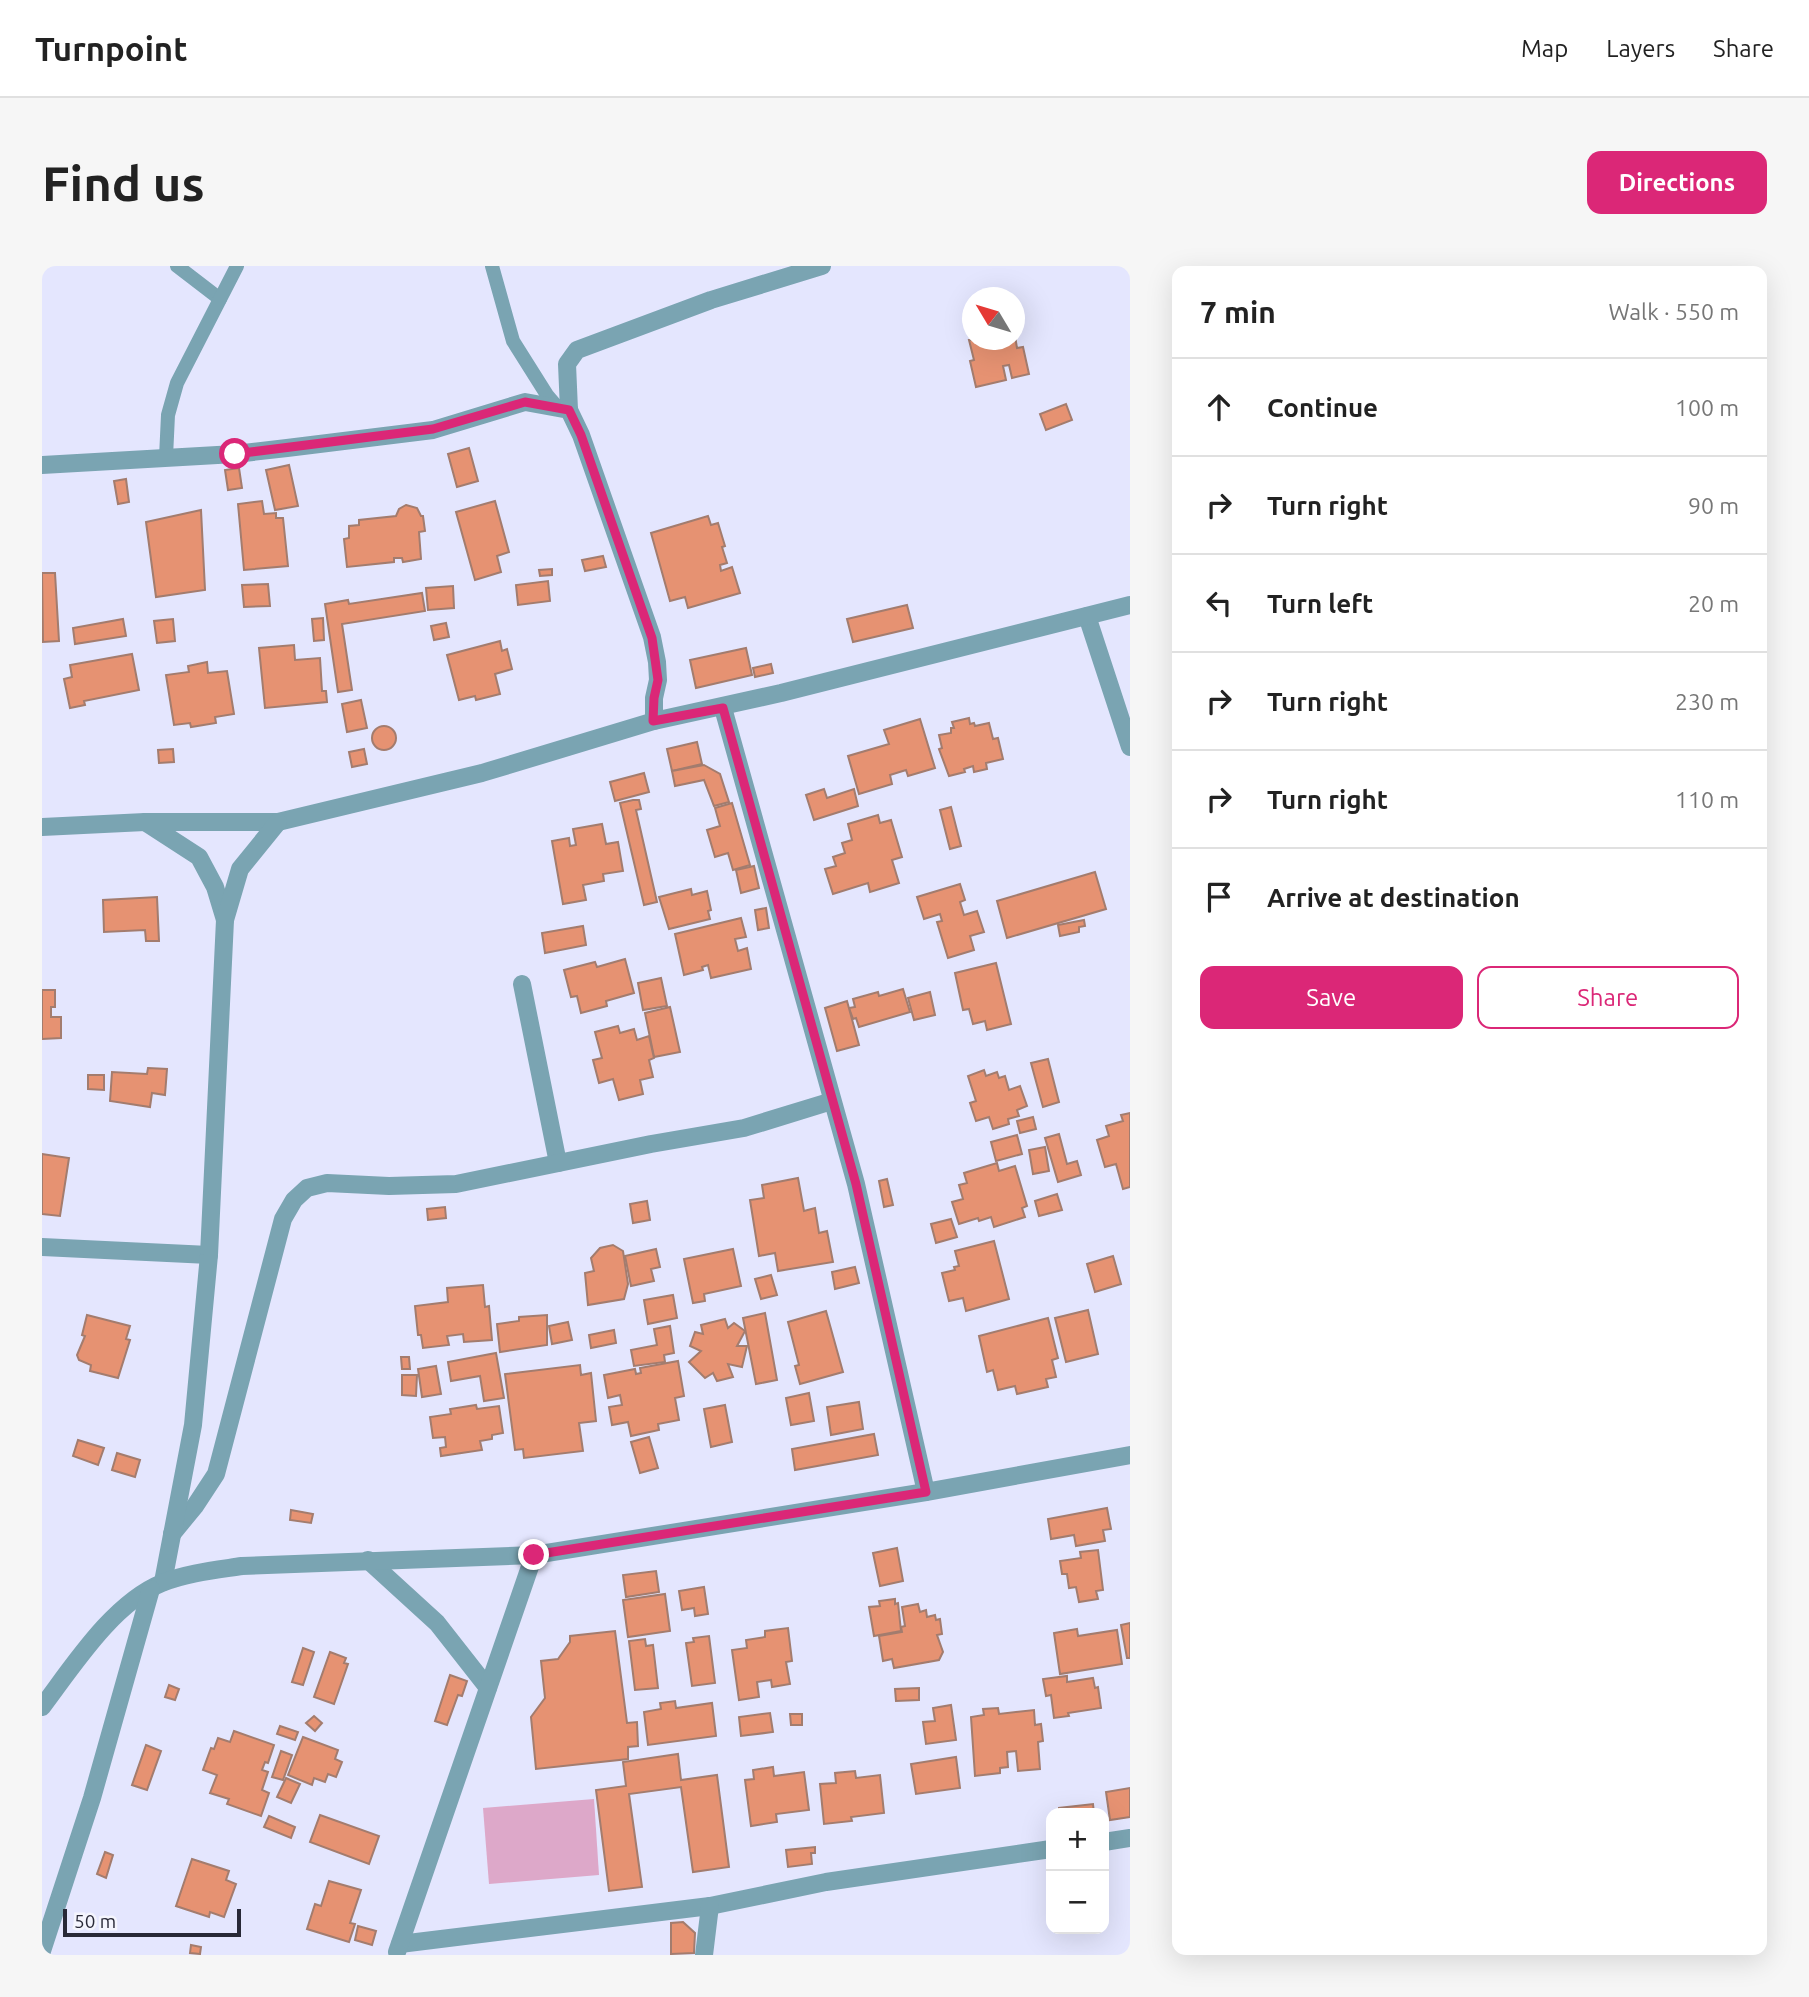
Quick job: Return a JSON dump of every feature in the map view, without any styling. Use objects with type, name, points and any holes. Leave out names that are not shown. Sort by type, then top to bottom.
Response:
[{"type":"street","points":[[653,721],[658,680],[652,638],[581,435],[564,410],[567,364],[577,350],[711,300],[822,266]]},
{"type":"street","points":[[42,465],[274,450],[433,429],[525,402],[564,410]]},
{"type":"street","points":[[42,827],[145,822],[278,821],[482,773],[602,739],[653,721],[723,708],[1130,605]]},
{"type":"street","points":[[1087,616],[1130,747]]},
{"type":"street","points":[[723,708],[856,1184],[926,1492]]},
{"type":"street","points":[[43,1942],[92,1798],[172,1534],[193,1425],[209,1255],[225,920],[240,869],[278,821]]},
{"type":"street","points":[[145,822],[199,857],[215,887],[225,920]]},
{"type":"street","points":[[522,984],[558,1163]]},
{"type":"street","points":[[172,1534],[216,1474],[283,1219],[294,1200],[307,1188],[327,1183],[389,1186],[456,1184],[744,1128],[832,1101]]},
{"type":"street","points":[[42,1247],[209,1255]]},
{"type":"street","points":[[42,1707],[119,1612],[136,1597],[157,1586],[201,1573],[242,1566],[534,1555],[926,1492],[1130,1455]]},
{"type":"street","points":[[534,1555],[397,1949],[710,1906],[826,1882],[1046,1850]]},
{"type":"street","points":[[368,1560],[438,1623],[488,1688]]},
{"type":"street","points":[[1109,1841],[1130,1838]]},
{"type":"street","points":[[704,1955],[710,1906]]},
{"type":"lane","points":[[177,266],[220,299]]},
{"type":"lane","points":[[166,457],[168,415],[177,383],[237,266]]},
{"type":"lane","points":[[492,266],[513,341],[547,395],[564,410]]},
{"type":"shaded area","points":[[594,1799],[599,1875],[489,1884],[483,1808]]},
{"type":"building","points":[[972,350],[1024,350],[1029,374],[1012,378],[1009,365],[1003,366],[1006,380],[976,387],[970,361],[974,360]]},
{"type":"building","points":[[1066,404],[1072,420],[1046,430],[1040,414]]},
{"type":"building","points":[[469,448],[478,481],[457,487],[448,454]]},
{"type":"building","points":[[289,465],[298,506],[275,510],[266,470]]},
{"type":"building","points":[[239,468],[242,488],[228,490],[225,470]]},
{"type":"building","points":[[126,479],[129,502],[118,504],[114,481]]},
{"type":"building","points":[[262,501],[264,514],[276,513],[276,518],[283,518],[288,566],[244,570],[238,504]]},
{"type":"building","points":[[495,501],[509,552],[497,556],[501,572],[475,580],[456,512]]},
{"type":"building","points":[[406,505],[417,508],[423,516],[425,531],[419,532],[421,559],[403,562],[402,558],[394,558],[394,562],[347,567],[344,539],[349,538],[349,526],[359,525],[359,520],[396,516],[399,509]]},
{"type":"building","points":[[201,510],[205,590],[156,597],[146,522]]},
{"type":"building","points":[[708,516],[711,525],[718,523],[725,546],[722,547],[727,563],[720,565],[721,571],[732,567],[740,593],[688,608],[685,597],[670,601],[651,533]]},
{"type":"building","points":[[603,556],[606,567],[585,571],[582,560]]},
{"type":"building","points":[[552,569],[552,575],[540,576],[539,570]]},
{"type":"building","points":[[42,573],[55,573],[59,641],[43,642]]},
{"type":"building","points":[[548,581],[550,601],[518,605],[516,585]]},
{"type":"building","points":[[268,584],[270,606],[244,607],[242,585]]},
{"type":"building","points":[[453,586],[454,608],[428,610],[426,588]]},
{"type":"building","points":[[422,593],[425,611],[342,624],[352,690],[338,692],[325,604],[348,600],[349,604]]},
{"type":"building","points":[[907,605],[913,628],[853,642],[847,619]]},
{"type":"building","points":[[323,618],[324,640],[314,641],[312,619]]},
{"type":"building","points":[[123,619],[126,636],[75,644],[73,628]]},
{"type":"building","points":[[173,619],[175,641],[157,643],[154,621]]},
{"type":"building","points":[[446,623],[449,637],[434,640],[431,626]]},
{"type":"building","points":[[500,641],[502,651],[507,649],[512,669],[495,674],[500,694],[476,700],[475,696],[459,700],[447,655]]},
{"type":"building","points":[[294,645],[295,660],[320,658],[322,691],[326,691],[327,702],[265,708],[259,648]]},
{"type":"building","points":[[746,648],[752,675],[696,688],[690,660]]},
{"type":"building","points":[[132,654],[139,690],[84,701],[85,705],[70,708],[64,679],[72,677],[70,665]]},
{"type":"building","points":[[207,662],[208,673],[227,671],[234,714],[215,717],[216,723],[191,727],[190,723],[174,725],[166,675],[189,672],[188,666]]},
{"type":"building","points":[[771,664],[773,673],[755,677],[753,668]]},
{"type":"building","points":[[361,700],[367,728],[347,732],[342,704]]},
{"type":"building","points":[[969,718],[970,724],[974,723],[975,726],[989,723],[993,739],[998,738],[1003,759],[986,763],[987,769],[974,772],[973,766],[964,769],[965,772],[949,776],[939,749],[942,748],[939,735],[951,733],[951,728],[954,728],[952,722]]},
{"type":"building","points":[[920,719],[935,768],[908,776],[906,770],[890,775],[892,784],[859,794],[848,756],[889,744],[884,730]]},
{"type":"building","points":[[384,726],[393,729],[396,738],[393,747],[384,750],[375,747],[372,738],[375,729]]},
{"type":"building","points":[[697,742],[702,764],[672,771],[667,749]]},
{"type":"building","points":[[173,749],[174,762],[159,763],[158,750]]},
{"type":"building","points":[[364,749],[367,764],[352,767],[349,752]]},
{"type":"building","points":[[704,765],[720,774],[729,802],[714,806],[704,780],[675,786],[672,771]]},
{"type":"building","points":[[644,773],[649,792],[615,801],[610,782]]},
{"type":"building","points":[[824,789],[827,798],[854,789],[858,806],[814,820],[806,795]]},
{"type":"building","points":[[639,800],[641,809],[636,810],[657,902],[644,905],[620,803]]},
{"type":"building","points":[[732,803],[750,865],[733,870],[728,853],[715,857],[707,830],[720,826],[715,808]]},
{"type":"building","points":[[951,807],[961,846],[950,849],[940,810]]},
{"type":"building","points":[[878,815],[880,823],[891,820],[902,857],[892,860],[899,883],[870,892],[868,883],[833,894],[825,869],[836,866],[833,857],[845,853],[842,843],[852,840],[848,824]]},
{"type":"building","points":[[602,824],[606,844],[618,842],[623,871],[603,874],[604,881],[583,885],[586,900],[563,904],[552,841],[569,838],[570,846],[576,845],[573,829]]},
{"type":"building","points":[[754,866],[759,888],[741,893],[736,870]]},
{"type":"building","points":[[1095,872],[1106,909],[1007,938],[997,901]]},
{"type":"building","points":[[960,884],[965,900],[960,902],[964,915],[977,911],[984,932],[970,936],[974,950],[948,958],[937,922],[942,921],[940,914],[924,919],[917,897]]},
{"type":"building","points":[[691,889],[692,895],[707,891],[710,919],[669,929],[659,897]]},
{"type":"building","points":[[157,897],[159,941],[146,941],[145,930],[104,932],[103,900]]},
{"type":"building","points":[[766,908],[769,928],[758,930],[755,910]]},
{"type":"building","points":[[741,918],[746,937],[735,939],[738,951],[747,948],[751,969],[711,978],[708,965],[702,967],[703,970],[684,975],[675,934]]},
{"type":"building","points":[[1084,920],[1085,926],[1079,927],[1079,932],[1060,936],[1058,925]]},
{"type":"building","points":[[583,926],[586,945],[545,953],[542,933]]},
{"type":"building","points":[[625,959],[634,993],[606,1001],[607,1006],[581,1013],[577,996],[571,997],[564,970],[595,962],[597,967]]},
{"type":"building","points":[[996,963],[1011,1024],[987,1030],[985,1021],[973,1024],[969,1009],[963,1010],[955,973]]},
{"type":"building","points":[[661,978],[667,1006],[643,1010],[638,983]]},
{"type":"building","points":[[903,989],[910,1012],[859,1027],[856,1018],[853,1019],[849,1008],[855,1007],[853,999],[878,992],[879,996]]},
{"type":"building","points":[[42,990],[55,990],[55,1007],[51,1007],[51,1017],[61,1017],[61,1038],[42,1039]]},
{"type":"building","points":[[930,992],[935,1015],[914,1020],[908,998]]},
{"type":"building","points":[[847,1001],[859,1045],[837,1051],[825,1008]]},
{"type":"building","points":[[670,1007],[680,1052],[654,1057],[645,1013]]},
{"type":"building","points":[[618,1026],[620,1033],[634,1029],[637,1040],[649,1036],[654,1058],[649,1060],[653,1077],[640,1080],[643,1094],[619,1100],[613,1079],[599,1083],[593,1060],[602,1058],[595,1032]]},
{"type":"building","points":[[1048,1059],[1059,1102],[1043,1107],[1031,1063]]},
{"type":"building","points":[[148,1068],[167,1069],[165,1095],[152,1093],[150,1107],[110,1101],[112,1072],[147,1074]]},
{"type":"building","points":[[984,1070],[986,1076],[997,1072],[999,1078],[1005,1076],[1009,1090],[1020,1086],[1027,1106],[1017,1110],[1019,1116],[1008,1119],[1009,1124],[993,1129],[989,1117],[976,1121],[970,1103],[976,1101],[968,1076]]},
{"type":"building","points":[[88,1075],[104,1075],[104,1090],[88,1089]]},
{"type":"building","points":[[1130,1113],[1130,1187],[1123,1189],[1116,1164],[1105,1167],[1097,1140],[1109,1136],[1106,1126],[1123,1121],[1121,1115]]},
{"type":"building","points":[[1033,1117],[1036,1129],[1020,1133],[1017,1121]]},
{"type":"building","points":[[1059,1134],[1067,1164],[1077,1161],[1081,1175],[1058,1182],[1045,1138]]},
{"type":"building","points":[[1017,1135],[1022,1154],[996,1161],[991,1142]]},
{"type":"building","points":[[1045,1147],[1049,1171],[1033,1174],[1029,1150]]},
{"type":"building","points":[[42,1154],[69,1158],[60,1216],[42,1214]]},
{"type":"building","points":[[997,1163],[999,1171],[1015,1166],[1027,1206],[1022,1208],[1025,1217],[994,1227],[991,1217],[959,1224],[952,1202],[963,1199],[959,1185],[967,1183],[964,1173]]},
{"type":"building","points":[[798,1178],[804,1211],[815,1208],[819,1233],[827,1231],[833,1262],[778,1271],[775,1253],[759,1256],[750,1200],[764,1198],[762,1185]]},
{"type":"building","points":[[887,1179],[893,1205],[884,1207],[879,1181]]},
{"type":"building","points":[[1057,1194],[1062,1210],[1039,1216],[1035,1201]]},
{"type":"building","points":[[647,1201],[650,1220],[633,1223],[630,1204]]},
{"type":"building","points":[[445,1207],[446,1218],[428,1220],[427,1209]]},
{"type":"building","points":[[951,1219],[957,1237],[936,1243],[931,1224]]},
{"type":"building","points":[[994,1241],[1009,1299],[966,1311],[963,1298],[949,1301],[942,1273],[955,1270],[954,1267],[959,1266],[955,1251]]},
{"type":"building","points":[[613,1245],[623,1251],[628,1284],[624,1299],[588,1305],[585,1273],[594,1271],[591,1258],[600,1248]]},
{"type":"building","points":[[656,1249],[660,1267],[651,1269],[654,1281],[631,1286],[625,1256]]},
{"type":"building","points":[[733,1249],[741,1286],[704,1294],[705,1301],[693,1303],[684,1259]]},
{"type":"building","points":[[1113,1256],[1121,1284],[1095,1292],[1087,1264]]},
{"type":"building","points":[[855,1267],[859,1283],[835,1289],[832,1272]]},
{"type":"building","points":[[771,1275],[777,1295],[761,1299],[755,1279]]},
{"type":"building","points":[[483,1285],[485,1307],[489,1306],[492,1340],[464,1342],[463,1334],[447,1336],[449,1345],[423,1348],[421,1335],[418,1335],[415,1306],[448,1302],[447,1288]]},
{"type":"building","points":[[673,1295],[677,1318],[648,1324],[644,1300]]},
{"type":"building","points":[[1088,1310],[1098,1354],[1066,1362],[1055,1318]]},
{"type":"building","points":[[826,1311],[843,1372],[800,1384],[795,1366],[799,1365],[788,1322]]},
{"type":"building","points":[[765,1313],[777,1380],[756,1384],[743,1318]]},
{"type":"building","points":[[87,1315],[130,1326],[126,1339],[130,1340],[118,1378],[90,1371],[91,1365],[79,1360],[77,1355],[85,1336],[82,1335]]},
{"type":"building","points":[[547,1315],[547,1345],[500,1352],[497,1324],[519,1321],[519,1317]]},
{"type":"building","points":[[1048,1318],[1058,1358],[1052,1360],[1056,1377],[1046,1379],[1048,1387],[1017,1394],[1015,1386],[998,1390],[993,1370],[987,1372],[979,1336]]},
{"type":"building","points":[[725,1319],[728,1328],[734,1323],[745,1331],[737,1346],[747,1346],[742,1367],[728,1364],[733,1377],[717,1381],[713,1373],[705,1378],[689,1362],[701,1351],[690,1346],[695,1332],[703,1334],[701,1325]]},
{"type":"building","points":[[568,1322],[572,1340],[552,1344],[549,1326]]},
{"type":"building","points":[[670,1326],[674,1353],[664,1355],[665,1362],[634,1366],[631,1350],[657,1345],[654,1329]]},
{"type":"building","points":[[614,1330],[616,1343],[591,1348],[589,1335]]},
{"type":"building","points":[[496,1353],[504,1398],[484,1401],[480,1376],[451,1381],[448,1362]]},
{"type":"building","points":[[401,1357],[409,1357],[410,1369],[402,1369]]},
{"type":"building","points":[[678,1361],[684,1396],[675,1398],[679,1420],[658,1424],[659,1430],[631,1436],[628,1422],[612,1425],[609,1407],[622,1405],[620,1395],[608,1398],[604,1375],[635,1369],[636,1374],[641,1373],[640,1368]]},
{"type":"building","points":[[580,1365],[581,1375],[591,1373],[596,1421],[579,1423],[583,1451],[524,1458],[523,1449],[515,1450],[505,1374]]},
{"type":"building","points":[[436,1366],[441,1394],[422,1397],[418,1369]]},
{"type":"building","points":[[402,1375],[417,1375],[416,1396],[402,1395]]},
{"type":"building","points":[[809,1393],[814,1421],[791,1425],[786,1398]]},
{"type":"building","points":[[859,1402],[863,1429],[831,1435],[827,1407]]},
{"type":"building","points":[[476,1405],[477,1409],[499,1406],[503,1433],[480,1441],[482,1450],[441,1456],[440,1448],[446,1447],[445,1437],[433,1438],[430,1417],[451,1414],[450,1409]]},
{"type":"building","points":[[725,1405],[732,1442],[711,1447],[704,1409]]},
{"type":"building","points":[[874,1434],[878,1455],[795,1470],[792,1449]]},
{"type":"building","points":[[649,1437],[658,1468],[640,1473],[631,1442]]},
{"type":"building","points":[[78,1440],[104,1448],[98,1465],[73,1456]]},
{"type":"building","points":[[117,1453],[140,1460],[135,1477],[112,1470]]},
{"type":"building","points":[[1107,1508],[1111,1529],[1103,1530],[1105,1541],[1076,1546],[1074,1535],[1051,1539],[1048,1519]]},
{"type":"building","points":[[291,1510],[313,1514],[311,1523],[290,1520]]},
{"type":"building","points":[[897,1548],[903,1581],[880,1586],[873,1553]]},
{"type":"building","points":[[1098,1550],[1103,1590],[1096,1591],[1098,1599],[1079,1602],[1076,1587],[1069,1588],[1067,1574],[1062,1574],[1060,1561],[1081,1558],[1080,1552]]},
{"type":"building","points":[[656,1571],[659,1592],[626,1597],[623,1575]]},
{"type":"building","points":[[704,1587],[708,1614],[695,1616],[694,1608],[682,1610],[679,1591]]},
{"type":"building","points":[[665,1594],[670,1631],[628,1637],[623,1600]]},
{"type":"building","points":[[895,1599],[895,1604],[898,1603],[901,1631],[874,1636],[869,1607],[880,1606],[879,1601]]},
{"type":"building","points":[[918,1604],[920,1612],[926,1610],[927,1617],[935,1615],[936,1620],[940,1619],[942,1634],[937,1635],[943,1652],[939,1660],[894,1668],[892,1659],[883,1661],[879,1636],[902,1632],[901,1627],[905,1626],[902,1607]]},
{"type":"building","points":[[1130,1623],[1130,1658],[1127,1658],[1121,1625]]},
{"type":"building","points":[[788,1628],[792,1661],[786,1662],[790,1684],[772,1687],[771,1680],[757,1682],[759,1697],[739,1700],[732,1650],[747,1648],[746,1640],[765,1637],[765,1631]]},
{"type":"building","points":[[1077,1629],[1078,1636],[1117,1630],[1122,1664],[1060,1674],[1054,1633]]},
{"type":"building","points":[[615,1631],[627,1723],[637,1722],[638,1746],[628,1747],[628,1759],[536,1769],[531,1717],[545,1698],[541,1661],[558,1659],[570,1642],[570,1636]]},
{"type":"building","points":[[709,1636],[715,1683],[692,1686],[686,1643],[694,1642],[693,1638]]},
{"type":"building","points":[[645,1639],[646,1646],[653,1645],[658,1688],[635,1690],[629,1641]]},
{"type":"building","points":[[303,1648],[314,1652],[303,1685],[292,1682]]},
{"type":"building","points":[[330,1652],[346,1658],[344,1663],[348,1664],[334,1704],[314,1697]]},
{"type":"building","points":[[450,1675],[467,1681],[462,1696],[458,1695],[447,1725],[435,1721]]},
{"type":"building","points":[[1067,1676],[1067,1682],[1093,1678],[1095,1688],[1098,1687],[1101,1708],[1054,1718],[1051,1695],[1046,1696],[1043,1679]]},
{"type":"building","points":[[169,1685],[179,1689],[175,1700],[165,1697]]},
{"type":"building","points":[[919,1688],[919,1700],[896,1701],[895,1689]]},
{"type":"building","points":[[675,1701],[676,1708],[712,1703],[716,1736],[648,1745],[644,1712],[661,1709],[660,1703]]},
{"type":"building","points":[[951,1705],[956,1740],[926,1744],[923,1722],[935,1721],[933,1708]]},
{"type":"building","points":[[998,1708],[999,1714],[1034,1710],[1035,1725],[1041,1724],[1043,1741],[1038,1742],[1040,1769],[1018,1771],[1016,1751],[1007,1752],[1008,1767],[1000,1768],[1000,1773],[975,1776],[971,1717],[984,1715],[983,1709]]},
{"type":"building","points":[[770,1713],[773,1732],[741,1736],[739,1717]]},
{"type":"building","points":[[790,1714],[802,1714],[802,1725],[791,1725]]},
{"type":"building","points":[[314,1716],[322,1723],[315,1731],[306,1723]]},
{"type":"building","points":[[280,1726],[298,1732],[295,1740],[277,1734]]},
{"type":"building","points":[[234,1731],[274,1745],[268,1763],[265,1762],[262,1770],[268,1772],[262,1790],[269,1793],[261,1816],[227,1804],[229,1799],[210,1793],[217,1775],[203,1770],[211,1748],[214,1749],[218,1738],[230,1742]]},
{"type":"building","points":[[303,1737],[338,1750],[335,1759],[342,1762],[336,1777],[328,1774],[325,1782],[314,1778],[312,1785],[288,1775]]},
{"type":"building","points":[[146,1745],[161,1751],[147,1790],[132,1785]]},
{"type":"building","points":[[281,1751],[292,1755],[283,1780],[272,1777]]},
{"type":"building","points":[[678,1754],[681,1780],[717,1775],[729,1867],[693,1872],[681,1787],[629,1794],[642,1887],[609,1891],[596,1790],[626,1786],[623,1762]]},
{"type":"building","points":[[956,1757],[960,1788],[916,1794],[911,1764]]},
{"type":"building","points":[[773,1767],[774,1776],[804,1772],[809,1810],[776,1814],[777,1822],[751,1826],[745,1780],[754,1779],[753,1770]]},
{"type":"building","points":[[855,1771],[856,1778],[880,1775],[884,1813],[824,1824],[820,1784],[836,1783],[835,1773]]},
{"type":"building","points":[[286,1778],[300,1784],[291,1803],[277,1797]]},
{"type":"building","points":[[1130,1788],[1130,1817],[1110,1820],[1106,1792]]},
{"type":"building","points":[[1093,1804],[1093,1808],[1059,1808]]},
{"type":"building","points":[[320,1815],[379,1836],[369,1864],[310,1842]]},
{"type":"building","points":[[269,1816],[295,1827],[291,1838],[264,1827]]},
{"type":"building","points":[[815,1847],[815,1853],[811,1853],[812,1864],[788,1867],[786,1850]]},
{"type":"building","points":[[105,1852],[113,1855],[106,1878],[97,1874]]},
{"type":"building","points":[[192,1859],[229,1871],[226,1880],[236,1884],[224,1917],[210,1912],[209,1917],[176,1906]]},
{"type":"building","points":[[329,1881],[361,1890],[350,1923],[355,1924],[349,1942],[307,1929],[315,1904],[321,1906]]},
{"type":"building","points":[[683,1922],[695,1933],[694,1953],[671,1954],[671,1923]]},
{"type":"building","points":[[358,1926],[376,1931],[372,1945],[355,1940]]},
{"type":"building","points":[[191,1945],[201,1947],[200,1954],[190,1953]]},
{"type":"route","points":[[235,454],[433,429],[525,402],[569,410],[581,435],[652,638],[658,680],[653,721],[723,708],[856,1184],[926,1492],[534,1555]]}]
